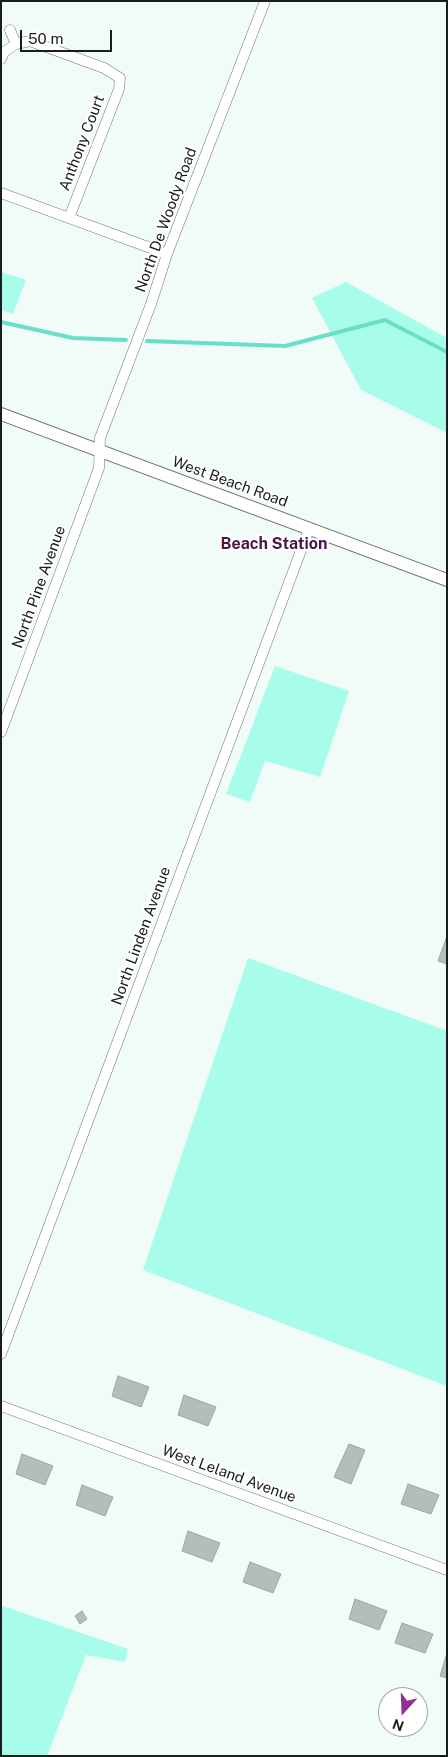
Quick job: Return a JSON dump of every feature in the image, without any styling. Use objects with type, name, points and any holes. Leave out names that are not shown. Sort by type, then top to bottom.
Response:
[{"type":"street","name":"North De Woody Road","points":[[100,450],[100,438],[151,304],[167,254],[265,1]]},
{"type":"street","points":[[1,59],[4,52],[16,44],[10,30]]},
{"type":"street","name":"Anthony Court","points":[[16,44],[30,41],[124,75],[69,218]]},
{"type":"street","points":[[1,193],[167,254]]},
{"type":"street","name":"West Beach Road","points":[[1,414],[447,580]]},
{"type":"street","name":"North Pine Avenue","points":[[1,732],[100,468],[100,450]]},
{"type":"street","name":"North Linden Avenue","points":[[1,1354],[309,528]]},
{"type":"street","name":"West Leland Avenue","points":[[1,1406],[447,1570]]},
{"type":"green space","points":[[1,272],[26,280],[13,314],[1,310]]},
{"type":"green space","points":[[346,282],[447,338],[447,433],[361,390],[312,298]]},
{"type":"green space","points":[[275,666],[349,691],[320,777],[265,761],[250,802],[226,794]]},
{"type":"green space","points":[[248,958],[447,1031],[447,1386],[143,1270]]},
{"type":"green space","points":[[3,1606],[128,1649],[125,1662],[86,1655],[47,1756],[1,1756],[1,1610]]},
{"type":"building","points":[[447,936],[447,964],[438,961]]},
{"type":"building","points":[[118,1376],[149,1387],[141,1407],[112,1396]]},
{"type":"building","points":[[184,1395],[216,1407],[208,1426],[178,1415]]},
{"type":"building","points":[[349,1444],[365,1450],[351,1484],[334,1477]]},
{"type":"building","points":[[22,1454],[53,1466],[45,1485],[16,1474]]},
{"type":"building","points":[[408,1484],[439,1495],[431,1514],[401,1504]]},
{"type":"building","points":[[82,1485],[113,1497],[105,1516],[76,1505]]},
{"type":"building","points":[[188,1531],[220,1543],[212,1562],[182,1551]]},
{"type":"building","points":[[250,1562],[281,1574],[273,1593],[243,1582]]},
{"type":"building","points":[[355,1599],[387,1611],[379,1630],[349,1619]]},
{"type":"building","points":[[82,1611],[87,1619],[80,1624],[75,1616]]},
{"type":"building","points":[[402,1623],[433,1634],[425,1653],[395,1643]]},
{"type":"building","points":[[447,1656],[447,1678],[440,1676]]},
{"type":"waterway","points":[[147,341],[285,346],[385,320],[447,352]]},
{"type":"waterway","points":[[1,322],[73,338],[126,340]]},
{"type":"district","name":"Beach Station","points":[[274,544]]}]
